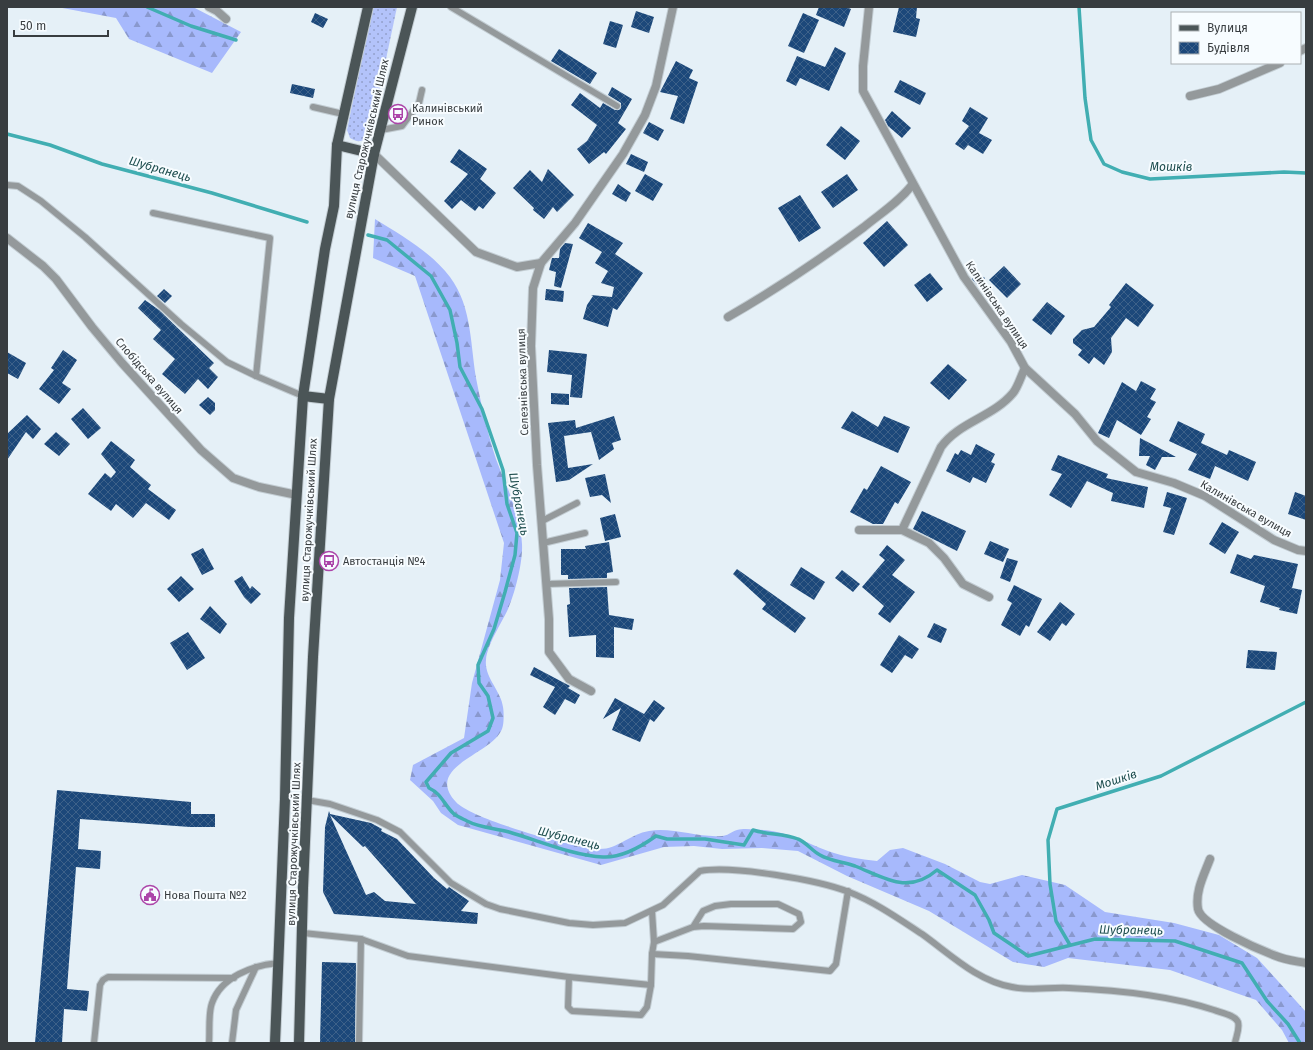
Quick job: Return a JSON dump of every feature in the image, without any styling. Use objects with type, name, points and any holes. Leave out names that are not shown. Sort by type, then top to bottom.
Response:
[{"type":"main road","name":"вулиця Старожучківський Шлях","points":[[275,1043],[285,800],[289,618],[298,495],[303,396],[325,250],[334,206],[338,145],[343,114],[368,7]]},
{"type":"main road","name":"вулиця Старожучківський Шлях","points":[[299,1043],[313,657],[329,399],[374,154],[412,7]]},
{"type":"main road","points":[[338,145],[374,154]]},
{"type":"main road","points":[[303,396],[329,399]]},
{"type":"street","points":[[209,7],[226,19]]},
{"type":"street","points":[[374,154],[476,252],[517,267],[541,263],[575,223],[623,154],[645,115],[656,86],[673,7]]},
{"type":"street","name":"Калинівська вулиця","points":[[869,7],[863,71],[864,92],[912,185],[964,277],[1011,342],[1025,368],[1048,391],[1075,414],[1097,441],[1136,472],[1174,483],[1205,496],[1274,540],[1298,550],[1306,551]]},
{"type":"street","points":[[1190,96],[1219,89],[1278,64]]},
{"type":"street","points":[[728,317],[768,294],[851,236],[903,197],[912,185]]},
{"type":"street","name":"Слобідська вулиця","points":[[7,238],[43,266],[56,279],[92,327],[122,363],[201,450],[234,478],[259,487],[298,495]]},
{"type":"street","name":"Селезнівська вулиця","points":[[541,263],[533,288],[531,346],[549,652],[568,679],[591,691]]},
{"type":"street","points":[[902,530],[941,447],[949,436],[990,411],[1013,393],[1025,368]]},
{"type":"street","points":[[859,530],[902,530],[929,543],[944,558],[963,584],[989,597]]},
{"type":"street","points":[[1210,859],[1197,894],[1198,910],[1203,918],[1241,940],[1277,956],[1306,963]]},
{"type":"lane","points":[[451,7],[617,106]]},
{"type":"lane","points":[[381,130],[402,126],[419,103],[422,90]]},
{"type":"lane","points":[[313,107],[343,114]]},
{"type":"lane","points":[[7,185],[18,186],[41,201],[85,237],[181,324],[227,362],[303,396]]},
{"type":"lane","points":[[153,213],[270,238],[256,376]]},
{"type":"lane","points":[[542,521],[577,503]]},
{"type":"lane","points":[[543,543],[585,533]]},
{"type":"lane","points":[[546,584],[616,582]]},
{"type":"lane","points":[[307,800],[330,804],[378,820],[400,832],[451,883],[486,904],[500,909],[569,923],[593,925],[625,923],[663,906],[697,873],[705,870],[773,875],[818,883],[848,891],[866,900],[907,924],[973,972],[994,983],[1013,988],[1065,988],[1127,992],[1196,1004],[1233,1017],[1238,1022],[1239,1028],[1235,1043]]},
{"type":"lane","points":[[652,954],[688,956],[830,971],[836,964],[848,891]]},
{"type":"lane","points":[[654,942],[693,927],[794,929],[801,922],[799,914],[778,904],[731,904],[715,906],[702,911],[693,927]]},
{"type":"lane","points":[[569,978],[568,1007],[572,1011],[641,1015],[647,1007],[651,985],[654,942],[652,911]]},
{"type":"lane","points":[[303,932],[361,939],[408,956],[569,978],[651,985]]},
{"type":"lane","points":[[359,1043],[361,939]]},
{"type":"lane","points":[[209,1043],[212,1004],[219,989],[234,978],[256,967],[278,963]]},
{"type":"lane","points":[[232,1043],[236,1010],[256,967]]},
{"type":"lane","points":[[94,1043],[100,985],[103,980],[108,977],[234,978]]},
{"type":"shaded area","points":[[372,7],[397,7],[370,135],[363,140],[356,141],[350,138],[347,130]]},
{"type":"green space","points":[[57,7],[193,7],[241,32],[212,73],[129,39],[116,18]]},
{"type":"green space","points":[[375,219],[425,252],[450,277],[457,289],[463,302],[470,328],[477,383],[483,412],[496,459],[516,511],[521,533],[522,551],[516,586],[508,609],[489,648],[486,660],[486,666],[490,678],[502,701],[504,712],[503,727],[496,738],[453,770],[448,779],[448,790],[456,802],[465,809],[523,832],[567,844],[598,849],[605,849],[617,845],[636,835],[649,831],[667,830],[704,836],[724,836],[740,829],[765,830],[790,835],[834,853],[877,861],[890,850],[903,848],[945,864],[980,882],[990,884],[1022,875],[1065,885],[1105,912],[1174,923],[1219,935],[1257,958],[1306,1012],[1306,1043],[1289,1043],[1282,1030],[1256,1000],[1170,970],[1068,958],[1044,967],[1013,962],[929,911],[847,876],[798,851],[762,848],[722,849],[694,846],[664,847],[601,865],[458,825],[441,813],[433,801],[410,780],[413,765],[464,738],[472,683],[500,580],[504,543],[415,276],[373,258]]},
{"type":"building","points":[[819,7],[846,7],[851,9],[844,27],[816,15]]},
{"type":"building","points":[[899,7],[917,7],[916,18],[920,19],[916,37],[893,32]]},
{"type":"building","points":[[636,11],[654,17],[649,33],[631,27]]},
{"type":"building","points":[[315,13],[328,19],[323,28],[311,22]]},
{"type":"building","points":[[803,13],[819,20],[804,53],[788,46]]},
{"type":"building","points":[[610,21],[623,25],[616,48],[603,44]]},
{"type":"building","points":[[835,47],[846,53],[829,91],[800,78],[796,86],[786,81],[797,56],[825,67]]},
{"type":"building","points":[[559,49],[597,73],[590,84],[551,61]]},
{"type":"building","points":[[676,61],[693,70],[689,78],[698,82],[684,124],[670,119],[678,96],[660,92]]},
{"type":"building","points":[[900,80],[926,93],[920,105],[894,92]]},
{"type":"building","points":[[292,84],[315,89],[313,98],[290,93]]},
{"type":"building","points":[[612,87],[632,99],[618,123],[626,129],[606,154],[604,152],[589,164],[577,149],[587,141],[597,125],[571,105],[580,93],[600,108],[603,103],[615,110],[619,110],[621,108],[621,103],[608,95]]},
{"type":"building","points":[[970,107],[988,118],[979,133],[992,140],[983,154],[968,145],[964,150],[955,144],[969,126],[962,121]]},
{"type":"building","points":[[892,111],[911,128],[902,138],[888,126],[885,120]]},
{"type":"building","points":[[649,122],[664,130],[658,141],[643,133]]},
{"type":"building","points":[[841,126],[860,141],[845,160],[826,145]]},
{"type":"building","points":[[459,149],[487,169],[480,179],[496,193],[483,209],[479,206],[475,211],[461,200],[452,209],[444,201],[468,174],[450,162]]},
{"type":"building","points":[[631,154],[648,162],[644,172],[626,164]]},
{"type":"building","points":[[548,169],[574,195],[557,212],[553,207],[544,219],[533,210],[534,208],[513,188],[530,170],[542,182]]},
{"type":"building","points":[[645,174],[663,184],[653,201],[635,191]]},
{"type":"building","points":[[847,174],[858,190],[833,208],[821,192]]},
{"type":"building","points":[[618,184],[631,193],[626,202],[612,194]]},
{"type":"building","points":[[800,195],[821,228],[799,242],[778,208]]},
{"type":"building","points":[[887,221],[908,245],[884,267],[863,243]]},
{"type":"building","points":[[588,223],[623,243],[615,254],[643,273],[617,310],[613,308],[608,327],[583,319],[587,305],[593,296],[591,295],[612,297],[614,287],[601,283],[608,271],[595,263],[602,252],[579,238]]},
{"type":"building","points":[[565,243],[573,244],[561,288],[554,286],[556,272],[549,270],[552,258],[559,258],[560,249]]},
{"type":"building","points":[[1004,266],[1021,284],[1007,298],[989,280]]},
{"type":"building","points":[[930,273],[943,289],[927,302],[914,285]]},
{"type":"building","points":[[977,273],[985,278],[979,287],[972,279]]},
{"type":"building","points":[[1126,283],[1154,305],[1138,327],[1126,318],[1111,338],[1112,352],[1104,365],[1094,357],[1089,364],[1078,355],[1082,350],[1073,343],[1073,339],[1082,330],[1094,327],[1111,307],[1109,305]]},
{"type":"building","points":[[164,289],[172,296],[165,303],[157,296]]},
{"type":"building","points":[[546,289],[564,291],[563,302],[545,300]]},
{"type":"building","points":[[145,300],[159,310],[214,363],[209,368],[218,377],[208,389],[198,379],[185,394],[162,374],[175,359],[153,339],[161,330],[138,308]]},
{"type":"building","points":[[1047,302],[1065,316],[1051,335],[1032,320]]},
{"type":"building","points":[[63,350],[77,360],[62,383],[71,389],[59,404],[39,389],[54,370],[51,368]]},
{"type":"building","points":[[549,350],[587,354],[582,398],[570,397],[572,375],[547,372]]},
{"type":"building","points":[[7,352],[26,363],[18,379],[7,373]]},
{"type":"building","points":[[948,364],[967,380],[949,400],[930,383]]},
{"type":"building","points":[[1141,381],[1156,389],[1150,399],[1156,402],[1147,417],[1151,419],[1141,435],[1117,420],[1109,438],[1098,433],[1122,382],[1136,391]]},
{"type":"building","points":[[551,393],[569,394],[569,405],[551,404]]},
{"type":"building","points":[[208,397],[215,403],[215,410],[210,415],[199,405]]},
{"type":"building","points":[[83,408],[101,428],[88,439],[71,419]]},
{"type":"building","points":[[852,411],[878,427],[884,416],[910,427],[898,453],[841,428]]},
{"type":"building","points":[[27,415],[41,429],[33,439],[26,432],[7,460],[7,434]]},
{"type":"building","points":[[614,416],[621,440],[612,443],[614,449],[599,460],[591,432],[564,436],[568,468],[593,464],[569,480],[556,482],[548,423],[575,420],[576,428]]},
{"type":"building","points":[[1178,421],[1205,434],[1201,443],[1227,455],[1229,450],[1256,462],[1248,481],[1215,466],[1210,479],[1188,470],[1197,454],[1169,441]]},
{"type":"building","points":[[56,432],[70,444],[59,456],[44,444]]},
{"type":"building","points":[[1140,438],[1176,457],[1162,457],[1155,470],[1146,465],[1150,456],[1139,456]]},
{"type":"building","points":[[111,441],[135,460],[130,467],[151,485],[148,489],[176,510],[169,520],[146,503],[133,518],[116,504],[111,511],[88,494],[105,473],[111,478],[116,472],[101,454]]},
{"type":"building","points":[[976,444],[995,454],[991,462],[995,464],[986,483],[973,477],[970,483],[946,471],[955,453],[958,455],[961,450],[971,455]]},
{"type":"building","points":[[1058,455],[1108,474],[1106,478],[1148,487],[1144,508],[1111,501],[1113,493],[1087,481],[1071,508],[1049,495],[1062,474],[1051,470]]},
{"type":"building","points":[[881,466],[911,482],[898,504],[895,502],[883,524],[873,524],[850,512],[864,488],[867,490]]},
{"type":"building","points":[[605,474],[611,503],[602,495],[590,497],[585,478]]},
{"type":"building","points":[[1167,492],[1187,498],[1174,535],[1163,532],[1171,508],[1163,506]]},
{"type":"building","points":[[1295,492],[1306,496],[1306,520],[1288,514]]},
{"type":"building","points":[[922,511],[966,531],[957,551],[913,529]]},
{"type":"building","points":[[615,514],[621,537],[605,541],[600,518]]},
{"type":"building","points":[[1222,522],[1239,532],[1225,554],[1209,544]]},
{"type":"building","points":[[990,541],[1009,549],[1003,562],[984,554]]},
{"type":"building","points":[[609,542],[613,572],[607,573],[607,578],[568,579],[568,575],[561,575],[561,549],[586,549],[585,546]]},
{"type":"building","points":[[887,545],[905,560],[892,575],[915,592],[890,623],[878,614],[884,606],[862,587],[885,560],[879,555]]},
{"type":"building","points":[[203,548],[214,569],[202,575],[191,554]]},
{"type":"building","points":[[1237,554],[1251,559],[1254,555],[1298,564],[1292,588],[1302,590],[1297,614],[1279,610],[1280,608],[1260,602],[1265,586],[1230,573]]},
{"type":"building","points":[[1007,558],[1018,561],[1010,582],[1000,578]]},
{"type":"building","points":[[801,567],[825,582],[814,600],[790,585]]},
{"type":"building","points":[[737,569],[806,618],[795,633],[762,609],[766,604],[733,574]]},
{"type":"building","points":[[842,570],[860,584],[853,592],[835,578]]},
{"type":"building","points":[[181,576],[194,589],[179,602],[167,589]]},
{"type":"building","points":[[242,576],[250,589],[252,586],[261,594],[251,604],[244,597],[234,581]]},
{"type":"building","points":[[1014,585],[1042,599],[1029,627],[1026,625],[1020,636],[1001,625],[1012,603],[1007,600]]},
{"type":"building","points":[[607,587],[609,615],[634,619],[632,630],[614,627],[614,658],[596,657],[596,635],[569,637],[567,605],[570,604],[569,588]]},
{"type":"building","points":[[1060,602],[1075,614],[1066,626],[1062,623],[1050,641],[1037,632]]},
{"type":"building","points":[[210,606],[227,624],[220,634],[200,619]]},
{"type":"building","points":[[934,623],[947,629],[941,643],[927,637]]},
{"type":"building","points":[[188,632],[205,658],[187,670],[170,643]]},
{"type":"building","points":[[899,635],[919,649],[912,659],[905,655],[892,673],[880,665]]},
{"type":"building","points":[[1248,650],[1277,652],[1275,670],[1246,668]]},
{"type":"building","points":[[534,667],[570,686],[568,688],[580,695],[575,704],[565,699],[555,715],[543,707],[555,687],[530,675]]},
{"type":"building","points":[[615,698],[644,714],[654,700],[665,708],[654,722],[650,719],[640,742],[612,730],[621,708],[603,719]]},
{"type":"building","points":[[57,790],[191,802],[191,814],[215,814],[215,827],[190,827],[80,819],[78,849],[101,851],[100,869],[76,867],[67,989],[89,991],[87,1011],[64,1009],[62,1043],[35,1043]]},
{"type":"building","points":[[329,811],[330,814],[371,823],[382,829],[381,831],[397,839],[434,878],[447,889],[449,887],[469,901],[461,911],[478,913],[477,924],[334,914],[323,892],[325,827]],"holes":[[[330,815],[363,847],[365,846],[416,904],[385,901],[374,892],[366,895]]]},
{"type":"building","points":[[322,962],[356,963],[355,1043],[320,1043]]},
{"type":"waterway","points":[[147,7],[191,26],[236,40]]},
{"type":"waterway","name":"Мошків","points":[[1079,7],[1085,98],[1091,140],[1104,164],[1122,172],[1150,179],[1284,172],[1306,173]]},
{"type":"waterway","name":"Шубранець","points":[[7,134],[50,145],[102,164],[212,193],[307,222]]},
{"type":"waterway","name":"Шубранець","points":[[368,235],[387,240],[431,276],[450,310],[460,367],[482,409],[503,470],[507,504],[517,533],[515,555],[505,592],[494,629],[478,665],[479,683],[488,696],[493,718],[488,731],[451,753],[426,782],[429,788],[440,796],[454,814],[477,825],[509,832],[568,851],[592,856],[617,856],[644,844],[656,836],[667,839],[705,839],[744,845],[753,830],[798,839],[824,857],[855,866],[896,882],[916,882],[937,870],[975,895],[989,920],[994,933],[1028,956],[1095,939],[1175,941],[1242,963],[1267,1001],[1288,1024],[1300,1043]]},
{"type":"waterway","name":"Мошків","points":[[1070,945],[1056,921],[1050,884],[1048,840],[1057,809],[1161,776],[1306,702]]},
{"type":"place","name":"Калинівський Ринок","points":[[398,114]]},
{"type":"place","name":"Автостанція №4","points":[[329,561]]},
{"type":"place","name":"Нова Пошта №2","points":[[150,895]]}]
